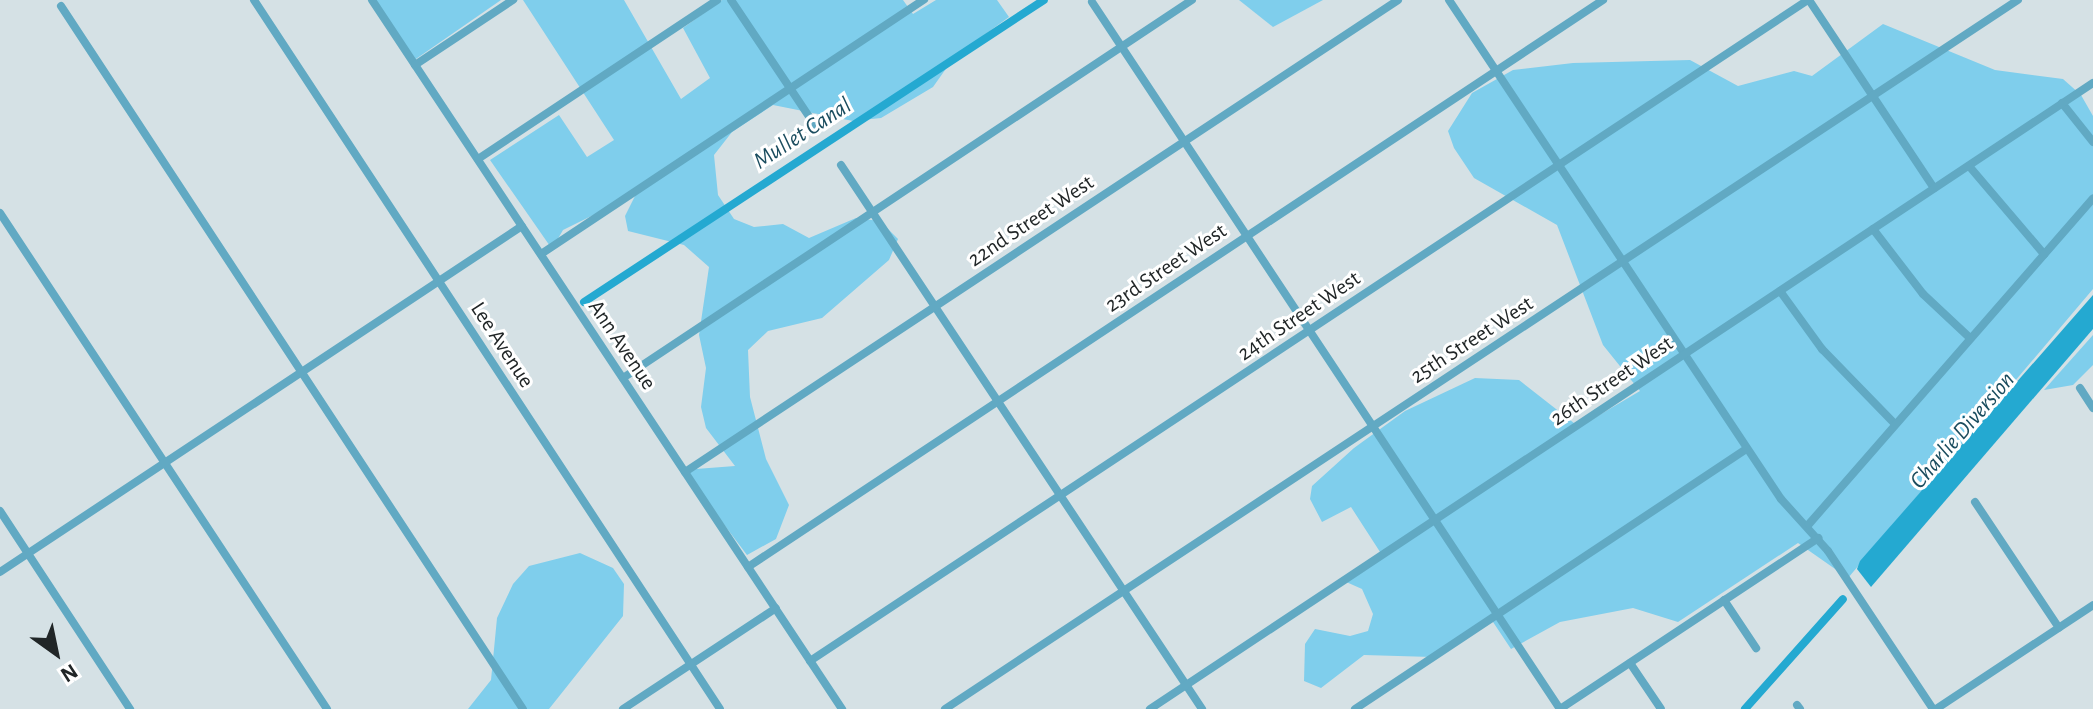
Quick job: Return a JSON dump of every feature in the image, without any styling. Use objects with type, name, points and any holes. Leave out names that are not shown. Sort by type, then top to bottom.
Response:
[{"type":"street","name":"Lee Avenue","points":[[254,0],[720,709]]},
{"type":"street","name":"Ann Avenue","points":[[372,0],[842,709]]},
{"type":"street","points":[[415,65],[513,0]]},
{"type":"street","points":[[478,159],[717,0]]},
{"type":"street","points":[[731,0],[816,127]]},
{"type":"street","points":[[541,254],[924,0]]},
{"type":"street","points":[[623,378],[1192,0]]},
{"type":"street","name":"22nd Street West","points":[[685,472],[1398,0]]},
{"type":"street","points":[[1449,0],[1747,449],[1809,524],[1934,709],[2093,605]]},
{"type":"street","name":"23rd Street West","points":[[748,567],[1603,0]]},
{"type":"street","points":[[1809,0],[1934,188]]},
{"type":"street","name":"24th Street West","points":[[810,661],[1809,0]]},
{"type":"street","name":"25th Street West","points":[[945,709],[2018,0]]},
{"type":"street","points":[[1092,2],[1560,709],[1818,538]]},
{"type":"street","points":[[61,6],[523,709]]},
{"type":"street","name":"26th Street West","points":[[1150,709],[2093,83]]},
{"type":"street","points":[[2062,103],[2093,142]]},
{"type":"street","points":[[841,165],[1202,709]]},
{"type":"street","points":[[1969,166],[2044,254]]},
{"type":"street","points":[[1809,524],[2093,199]]},
{"type":"street","points":[[0,213],[327,709]]},
{"type":"street","points":[[0,572],[522,226]]},
{"type":"street","points":[[1873,229],[1917,288],[1970,338]]},
{"type":"street","points":[[1780,291],[1830,358],[1895,424]]},
{"type":"street","points":[[2080,388],[2093,408]]},
{"type":"street","points":[[1355,709],[1747,449]]},
{"type":"street","points":[[1975,502],[2059,628]]},
{"type":"street","points":[[0,511],[130,709]]},
{"type":"street","points":[[1724,600],[1756,648]]},
{"type":"street","points":[[623,709],[776,608]]},
{"type":"street","points":[[1630,663],[1661,709]]},
{"type":"shaded area","points":[[373,0],[501,0],[413,61]]},
{"type":"shaded area","points":[[523,0],[624,0],[681,99],[710,78],[683,28],[722,0],[903,0],[913,14],[936,0],[997,0],[1009,17],[955,56],[933,87],[881,118],[853,121],[773,105],[732,132],[714,155],[718,195],[734,219],[754,227],[783,224],[809,238],[856,218],[880,221],[898,239],[889,260],[822,318],[768,331],[748,350],[750,397],[766,459],[789,505],[776,539],[747,555],[683,470],[735,466],[706,428],[701,407],[706,368],[699,335],[709,267],[684,245],[628,231],[625,216],[636,194],[563,230],[552,249],[490,160],[559,115],[587,157],[614,140]]},
{"type":"shaded area","points":[[1239,0],[1323,0],[1273,27]]},
{"type":"shaded area","points":[[1883,24],[1995,70],[2063,79],[2081,95],[2093,116],[2093,289],[1848,578],[1798,543],[1678,622],[1633,608],[1560,622],[1511,649],[1491,619],[1432,657],[1364,655],[1321,688],[1304,681],[1305,644],[1315,629],[1350,636],[1368,631],[1373,614],[1362,589],[1344,581],[1382,555],[1351,507],[1322,522],[1310,499],[1312,486],[1354,448],[1405,411],[1475,378],[1519,380],[1579,427],[1640,391],[1603,345],[1557,225],[1474,178],[1454,148],[1448,131],[1472,93],[1513,70],[1573,63],[1690,60],[1738,86],[1794,71],[1812,76]]},
{"type":"shaded area","points":[[2093,295],[2093,329],[1871,587],[1857,569],[1860,561]]},
{"type":"shaded area","points":[[2093,335],[2093,365],[2073,385],[2044,390]]},
{"type":"shaded area","points":[[580,553],[613,568],[624,584],[623,616],[549,709],[468,709],[491,680],[497,618],[513,584],[529,566]]},
{"type":"waterway","name":"Mullet Canal","points":[[584,302],[1044,0]]},
{"type":"waterway","name":"Charlie Diversion","points":[[1745,709],[1843,599]]}]
